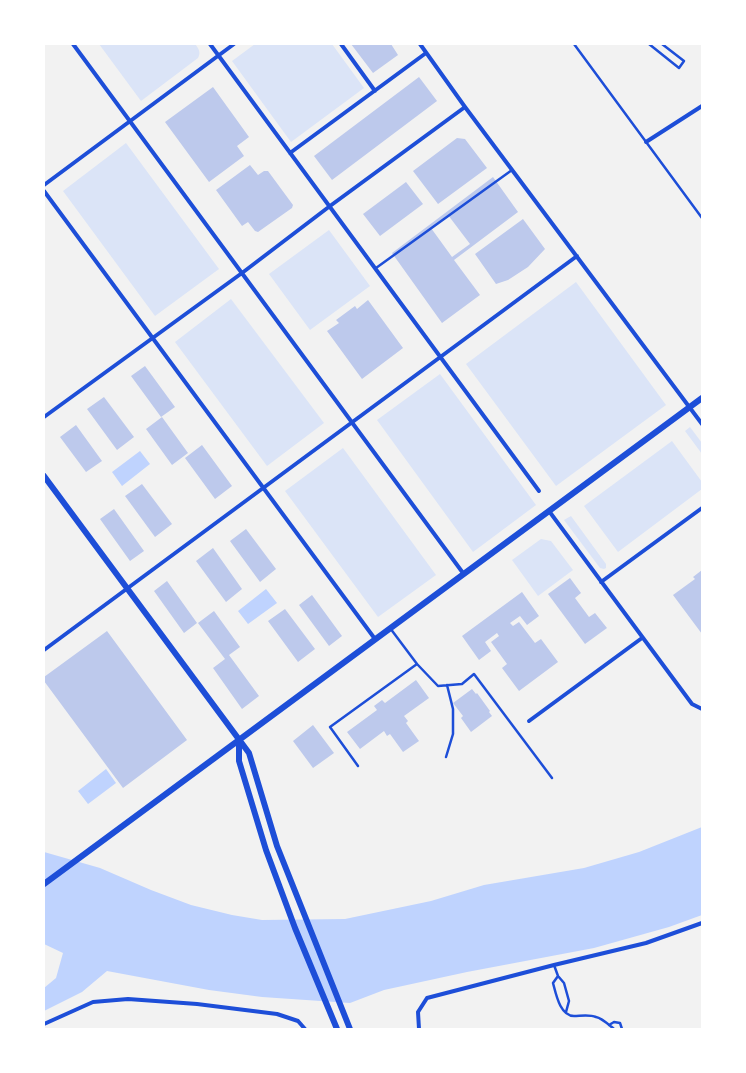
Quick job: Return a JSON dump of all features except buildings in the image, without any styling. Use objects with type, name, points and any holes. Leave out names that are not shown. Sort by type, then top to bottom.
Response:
[{"type":"street","points":[[73,44],[463,573]]},
{"type":"street","points":[[210,44],[539,491]]},
{"type":"street","points":[[44,185],[234,44]]},
{"type":"street","points":[[341,44],[374,91]]},
{"type":"street","points":[[420,44],[465,107],[702,424]]},
{"type":"street","points":[[290,153],[426,53]]},
{"type":"street","points":[[646,142],[702,106]]},
{"type":"street","points":[[44,417],[242,273],[465,107]]},
{"type":"street","points":[[44,191],[375,639]]},
{"type":"street","points":[[44,650],[577,256]]},
{"type":"street","points":[[44,884],[463,573],[702,398]]},
{"type":"street","points":[[44,476],[249,754],[277,846],[350,1029]]},
{"type":"street","points":[[601,582],[702,508]]},
{"type":"street","points":[[549,511],[692,704],[702,709]]},
{"type":"street","points":[[529,722],[642,638]]},
{"type":"street","points":[[239,740],[239,761],[266,850],[295,928],[337,1029]]},
{"type":"street","points":[[419,1029],[418,1012],[426,998],[646,943],[702,923]]},
{"type":"street","points":[[44,1024],[93,1002],[128,999],[197,1004],[277,1014],[298,1021],[305,1029]]},
{"type":"lane","points":[[574,44],[702,218]]},
{"type":"lane","points":[[649,44],[679,68],[684,61],[662,44]]},
{"type":"lane","points":[[376,268],[512,169]]},
{"type":"lane","points":[[390,628],[417,664],[438,686],[462,684],[474,674],[552,778]]},
{"type":"lane","points":[[358,766],[330,727],[417,664]]},
{"type":"lane","points":[[446,757],[453,734],[453,709],[447,685]]},
{"type":"lane","points":[[554,965],[558,976],[564,983],[569,1001],[566,1012]]},
{"type":"lane","points":[[558,976],[553,984],[558,1004],[566,1012],[572,1016],[578,1015],[596,1017],[614,1029]]},
{"type":"lane","points":[[609,1025],[614,1022],[620,1023],[622,1029]]},
{"type":"shaded area","points":[[99,44],[195,44],[199,54],[198,58],[141,101]]},
{"type":"shaded area","points":[[255,44],[332,44],[364,88],[291,142],[232,61]]},
{"type":"shaded area","points":[[126,143],[219,269],[155,316],[63,191]]},
{"type":"shaded area","points":[[329,230],[370,286],[310,330],[269,274]]},
{"type":"shaded area","points":[[576,282],[666,405],[556,486],[466,364]]},
{"type":"shaded area","points":[[231,299],[324,423],[267,466],[175,342]]},
{"type":"shaded area","points":[[440,374],[536,505],[473,552],[377,420]]},
{"type":"shaded area","points":[[690,427],[702,443],[702,454],[685,431]]},
{"type":"shaded area","points":[[672,441],[702,482],[702,489],[618,552],[584,506]]},
{"type":"shaded area","points":[[343,448],[436,575],[378,617],[285,491]]},
{"type":"shaded area","points":[[571,516],[606,564],[606,568],[600,568],[564,520]]},
{"type":"shaded area","points":[[541,539],[551,541],[573,570],[538,596],[512,560]]},
{"type":"water","points":[[140,451],[150,464],[122,486],[112,472]]},
{"type":"water","points":[[266,589],[277,603],[248,624],[238,611]]},
{"type":"water","points":[[106,769],[116,783],[88,804],[78,791]]},
{"type":"water","points":[[702,827],[702,915],[669,927],[594,948],[467,972],[384,990],[350,1003],[262,997],[209,990],[107,971],[82,992],[44,1011],[44,988],[56,978],[63,953],[44,944],[44,852],[100,868],[191,905],[232,915],[262,920],[345,919],[431,901],[484,885],[584,868],[639,852]]}]
